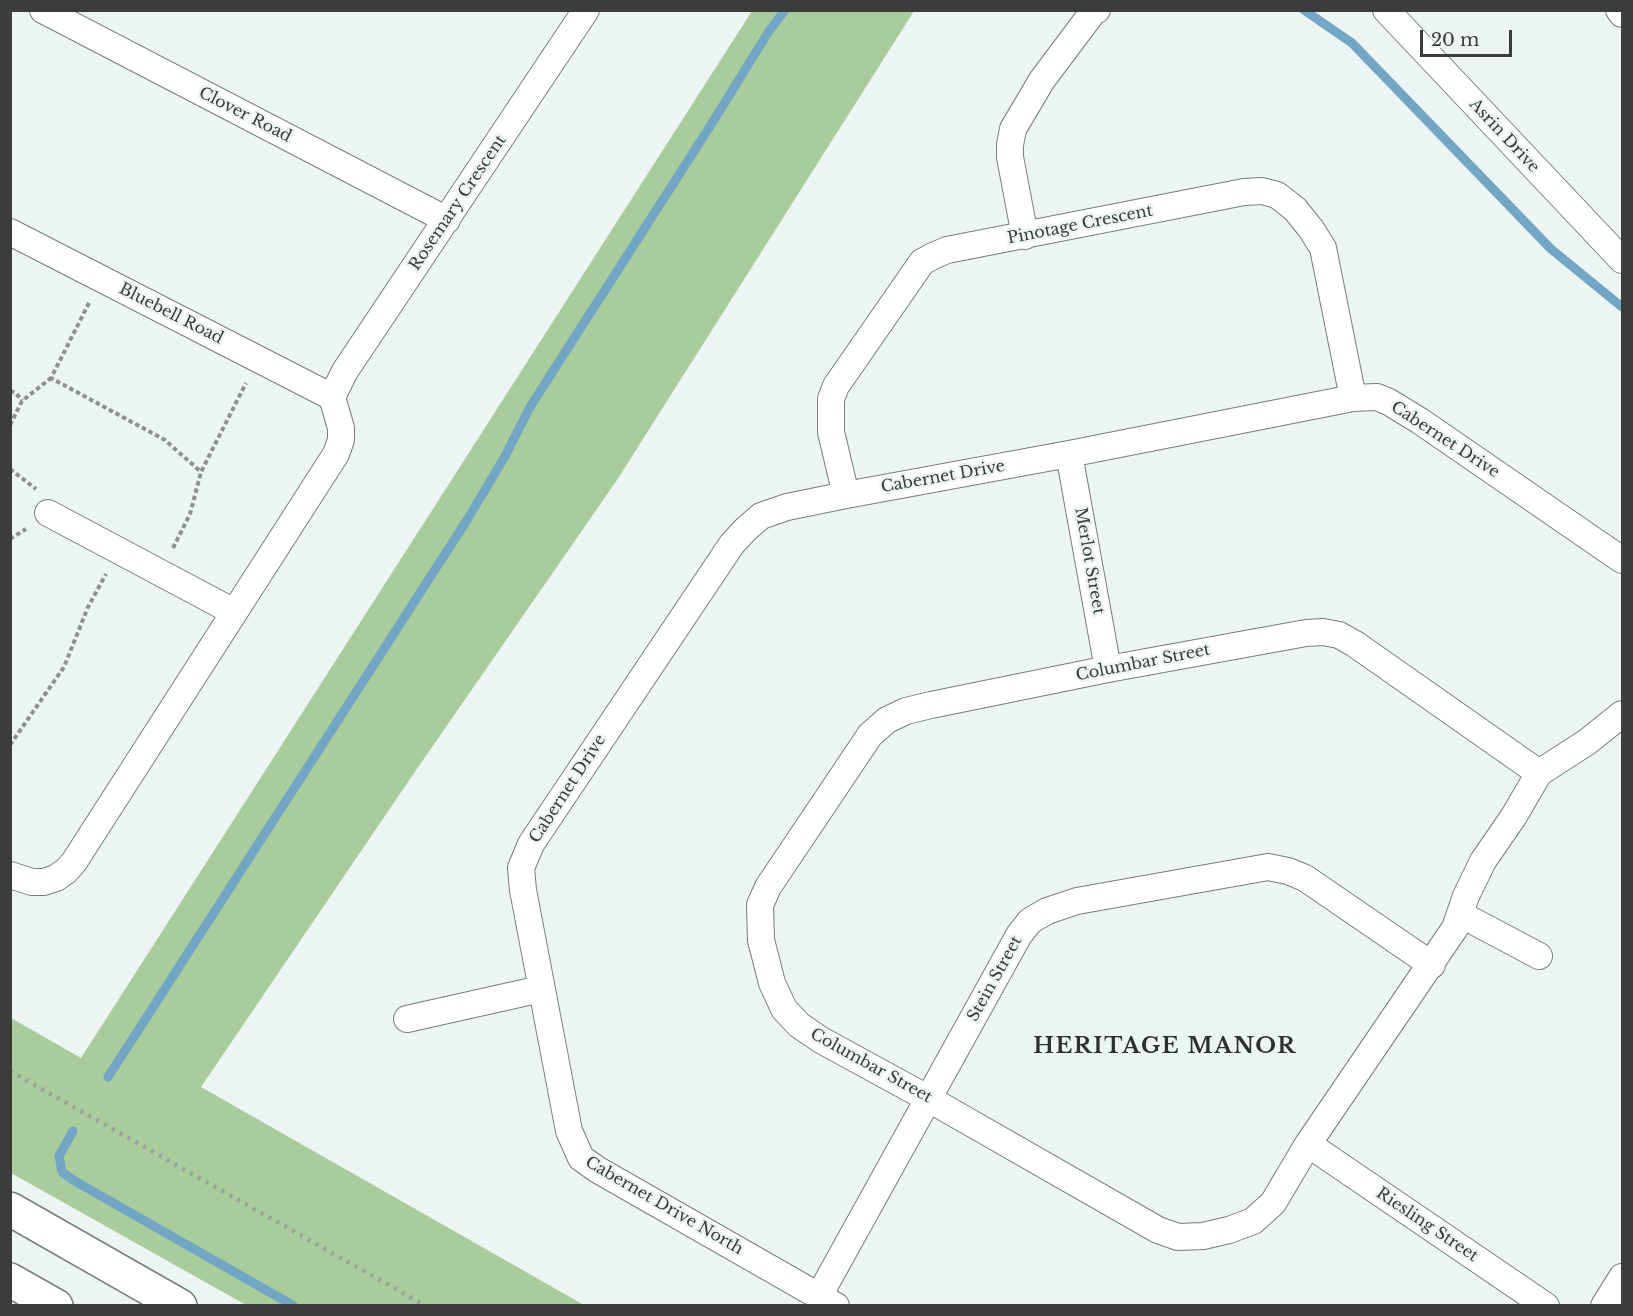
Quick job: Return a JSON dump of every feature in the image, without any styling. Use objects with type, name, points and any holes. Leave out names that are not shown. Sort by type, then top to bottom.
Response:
[{"type":"main road","points":[[10,1209],[180,1305]]},
{"type":"main road","points":[[10,1280],[56,1305]]},
{"type":"street","name":"Clover Road","points":[[43,10],[447,220]]},
{"type":"street","name":"Rosemary Crescent","points":[[332,397],[345,371],[586,10]]},
{"type":"street","points":[[1025,236],[1010,157],[1013,129],[1042,80],[1096,10]]},
{"type":"street","name":"Asrin Drive","points":[[1386,10],[1623,260]]},
{"type":"street","points":[[1619,10],[1623,14]]},
{"type":"street","name":"Pinotage Crescent","points":[[846,495],[831,432],[831,399],[836,386],[922,262],[947,250],[1244,192],[1262,191],[1277,195],[1295,209],[1311,228],[1323,249],[1353,398]]},
{"type":"street","name":"Bluebell Road","points":[[10,232],[332,397]]},
{"type":"street","points":[[10,875],[32,882],[44,882],[56,878],[74,862],[336,454],[341,440],[341,428],[332,397]]},
{"type":"street","name":"Cabernet Drive","points":[[541,989],[521,868],[531,844],[732,544],[761,516],[787,507],[846,495],[1353,398],[1377,397],[1389,402],[1623,560]]},
{"type":"street","name":"Merlot Street","points":[[1069,454],[1108,669]]},
{"type":"street","points":[[48,513],[234,612]]},
{"type":"street","name":"Columbar Street","points":[[1539,772],[1339,635],[1323,632],[1306,633],[1108,669],[923,707],[906,711],[887,720],[870,735],[768,887],[760,905],[760,940],[772,983],[784,1010],[799,1025],[821,1040],[1158,1230],[1178,1237],[1203,1236],[1229,1230],[1253,1221],[1273,1203],[1308,1144],[1455,928],[1466,896],[1483,861],[1514,816],[1539,772],[1587,742],[1623,714]]},
{"type":"street","name":"Stein Street","points":[[828,1301],[929,1099],[1019,935],[1030,921],[1047,911],[1077,901],[1268,867],[1288,871],[1305,878],[1431,965]]},
{"type":"street","points":[[1460,914],[1539,956]]},
{"type":"street","points":[[406,1019],[541,989]]},
{"type":"street","name":"Cabernet Drive North","points":[[541,989],[569,1131],[581,1158],[598,1170],[828,1301]]},
{"type":"street","name":"Riesling Street","points":[[1308,1144],[1546,1305]]},
{"type":"street","points":[[1604,1305],[1623,1277]]},
{"type":"path","points":[[10,425],[22,401],[51,378],[102,279]]},
{"type":"path","points":[[160,573],[190,514],[201,472],[258,359]]},
{"type":"path","points":[[51,378],[165,440],[201,472]]},
{"type":"path","points":[[10,391],[16,393],[22,401]]},
{"type":"path","points":[[10,745],[64,667],[88,607],[118,550]]},
{"type":"green space","points":[[752,11],[914,11],[617,480],[201,1087],[584,1305],[246,1305],[11,1173],[11,1018],[81,1058]]},
{"type":"waterway","points":[[108,1077],[467,520],[504,458],[530,407],[769,31],[785,10]]},
{"type":"waterway","points":[[1304,10],[1352,43],[1551,249],[1622,307]]},
{"type":"waterway","points":[[73,1131],[59,1156],[62,1172],[294,1306]]},
{"type":"railway","points":[[10,1071],[426,1306]]},
{"type":"district","name":"HERITAGE MANOR","points":[[1165,1047]]}]
